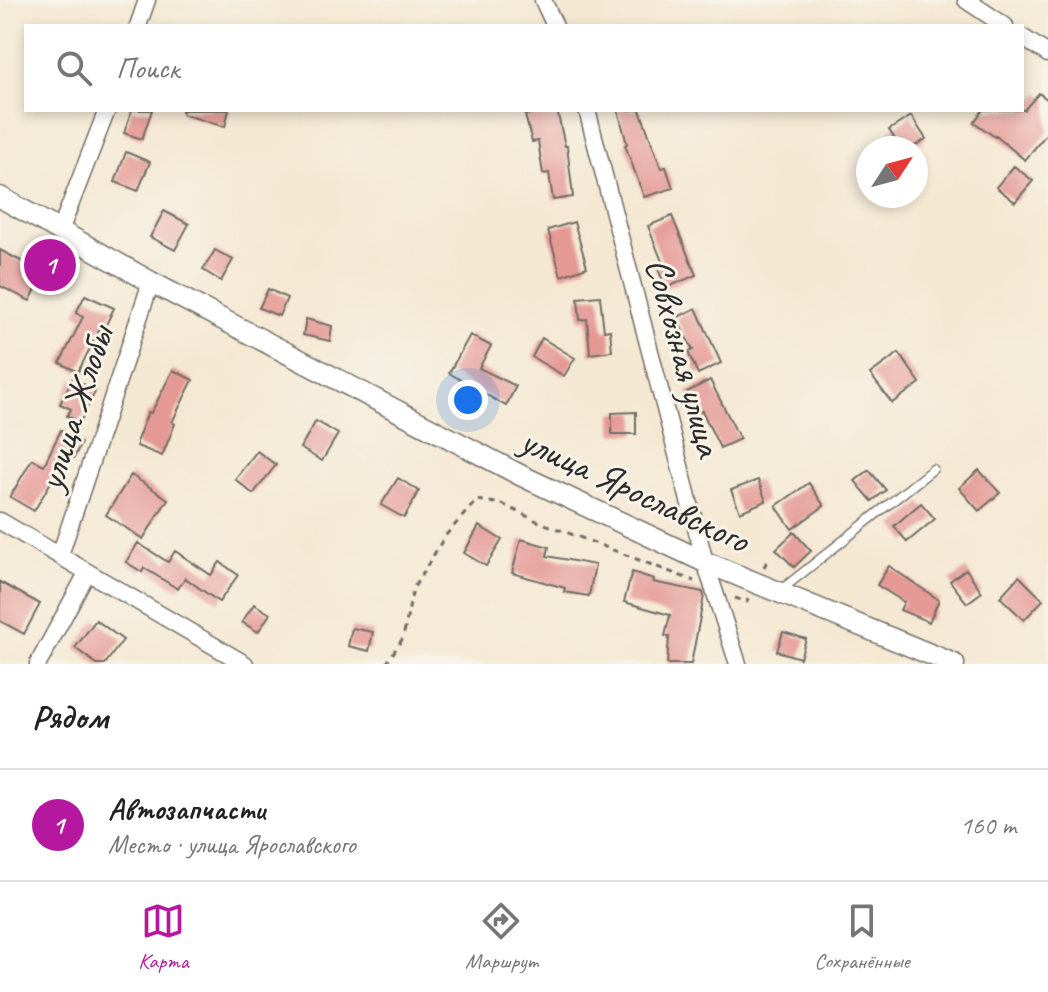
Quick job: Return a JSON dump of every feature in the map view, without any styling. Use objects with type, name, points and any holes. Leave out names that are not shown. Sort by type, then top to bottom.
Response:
[{"type":"street","points":[[139,24],[147,0]]},
{"type":"street","points":[[543,0],[554,24]]},
{"type":"street","points":[[966,0],[1002,24]]},
{"type":"street","points":[[1024,38],[1048,54]]},
{"type":"street","points":[[60,231],[106,112]]},
{"type":"street","name":"Совхозная улица","points":[[588,112],[705,562],[738,664]]},
{"type":"street","name":"улица Ярославского","points":[[0,197],[151,282],[522,476],[705,562],[954,664]]},
{"type":"street","name":"улица Жлобы","points":[[60,555],[151,282]]},
{"type":"street","points":[[0,521],[245,664]]},
{"type":"street","points":[[38,664],[87,573]]},
{"type":"lane","points":[[778,593],[933,469]]},
{"type":"path","points":[[386,664],[403,638],[413,589],[445,536],[477,500],[502,504],[537,521],[747,602],[769,557]]},
{"type":"building","points":[[1039,93],[1048,100],[1048,132],[1025,160],[974,122],[982,112],[1024,110]]},
{"type":"building","points":[[131,112],[151,112],[142,139],[124,133]]},
{"type":"building","points":[[182,112],[229,112],[225,127]]},
{"type":"building","points":[[557,112],[567,146],[573,197],[553,200],[549,173],[543,174],[538,141],[532,142],[525,115]]},
{"type":"building","points":[[619,112],[641,112],[661,168],[666,167],[673,188],[644,197]]},
{"type":"building","points":[[911,116],[924,136],[893,136],[889,130]]},
{"type":"building","points":[[126,152],[150,162],[138,191],[115,182]]},
{"type":"building","points":[[1014,166],[1033,181],[1015,202],[996,187]]},
{"type":"building","points":[[164,211],[189,224],[175,250],[150,237]]},
{"type":"building","points":[[672,216],[696,275],[666,288],[657,267],[663,264],[648,226]]},
{"type":"building","points":[[574,222],[587,267],[561,276],[548,230]]},
{"type":"building","points":[[0,250],[44,273],[30,301],[0,286]]},
{"type":"building","points":[[215,250],[233,260],[221,281],[203,270]]},
{"type":"building","points":[[268,289],[287,298],[279,316],[259,308]]},
{"type":"building","points":[[85,295],[114,308],[78,372],[60,363],[83,317],[76,313]]},
{"type":"building","points":[[600,296],[604,331],[610,330],[612,351],[590,354],[587,319],[580,320],[578,298]]},
{"type":"building","points":[[696,308],[721,363],[698,374],[688,352],[693,350],[676,318]]},
{"type":"building","points":[[306,319],[332,326],[330,341],[303,335]]},
{"type":"building","points":[[470,335],[491,346],[479,368],[516,386],[506,406],[449,373]]},
{"type":"building","points":[[542,338],[575,358],[564,376],[532,357]]},
{"type":"building","points":[[899,353],[920,383],[892,403],[870,374]]},
{"type":"building","points":[[173,370],[193,380],[172,422],[175,424],[162,456],[137,446],[137,440],[148,412],[151,413]]},
{"type":"building","points":[[72,379],[96,390],[80,422],[67,416],[71,409],[60,404]]},
{"type":"building","points":[[710,380],[740,439],[720,448],[702,411],[697,413],[687,392]]},
{"type":"building","points":[[636,412],[636,434],[612,434],[612,413]]},
{"type":"building","points":[[316,421],[338,434],[322,461],[300,448]]},
{"type":"building","points":[[61,430],[81,443],[74,458],[67,455],[34,511],[10,497],[32,459],[44,465]]},
{"type":"building","points":[[257,451],[276,465],[253,494],[235,479]]},
{"type":"building","points":[[869,470],[886,490],[872,501],[855,481]]},
{"type":"building","points":[[979,470],[1000,493],[979,511],[959,488]]},
{"type":"building","points":[[131,475],[168,499],[143,539],[106,515]]},
{"type":"building","points":[[398,478],[419,491],[404,518],[381,505]]},
{"type":"building","points":[[758,480],[766,501],[740,512],[731,490]]},
{"type":"building","points":[[809,483],[824,506],[792,529],[776,506]]},
{"type":"building","points":[[921,503],[935,519],[907,542],[894,526]]},
{"type":"building","points":[[479,526],[502,540],[486,566],[464,553]]},
{"type":"building","points":[[794,532],[811,551],[794,567],[776,549]]},
{"type":"building","points":[[521,539],[549,547],[547,556],[595,565],[589,596],[564,592],[565,588],[512,573]]},
{"type":"building","points":[[138,543],[168,562],[175,551],[211,575],[220,562],[238,575],[219,602],[185,578],[178,589],[144,568],[142,572],[126,562]]},
{"type":"building","points":[[889,566],[939,600],[929,622],[900,610],[904,602],[877,585]]},
{"type":"building","points":[[966,569],[982,592],[967,603],[950,581]]},
{"type":"building","points":[[632,572],[654,579],[653,582],[703,592],[691,664],[667,664],[669,637],[665,636],[670,615],[624,602]]},
{"type":"building","points":[[1019,576],[1043,600],[1024,620],[1000,597]]},
{"type":"building","points":[[0,582],[40,604],[24,634],[0,621]]},
{"type":"building","points":[[254,604],[270,614],[258,632],[242,622]]},
{"type":"building","points":[[96,620],[123,640],[105,664],[97,664],[75,648]]},
{"type":"building","points":[[352,628],[373,632],[369,651],[348,646]]},
{"type":"building","points":[[783,632],[806,639],[800,658],[777,651]]},
{"type":"place","name":"Автозапчасти","points":[[50,265]]}]
